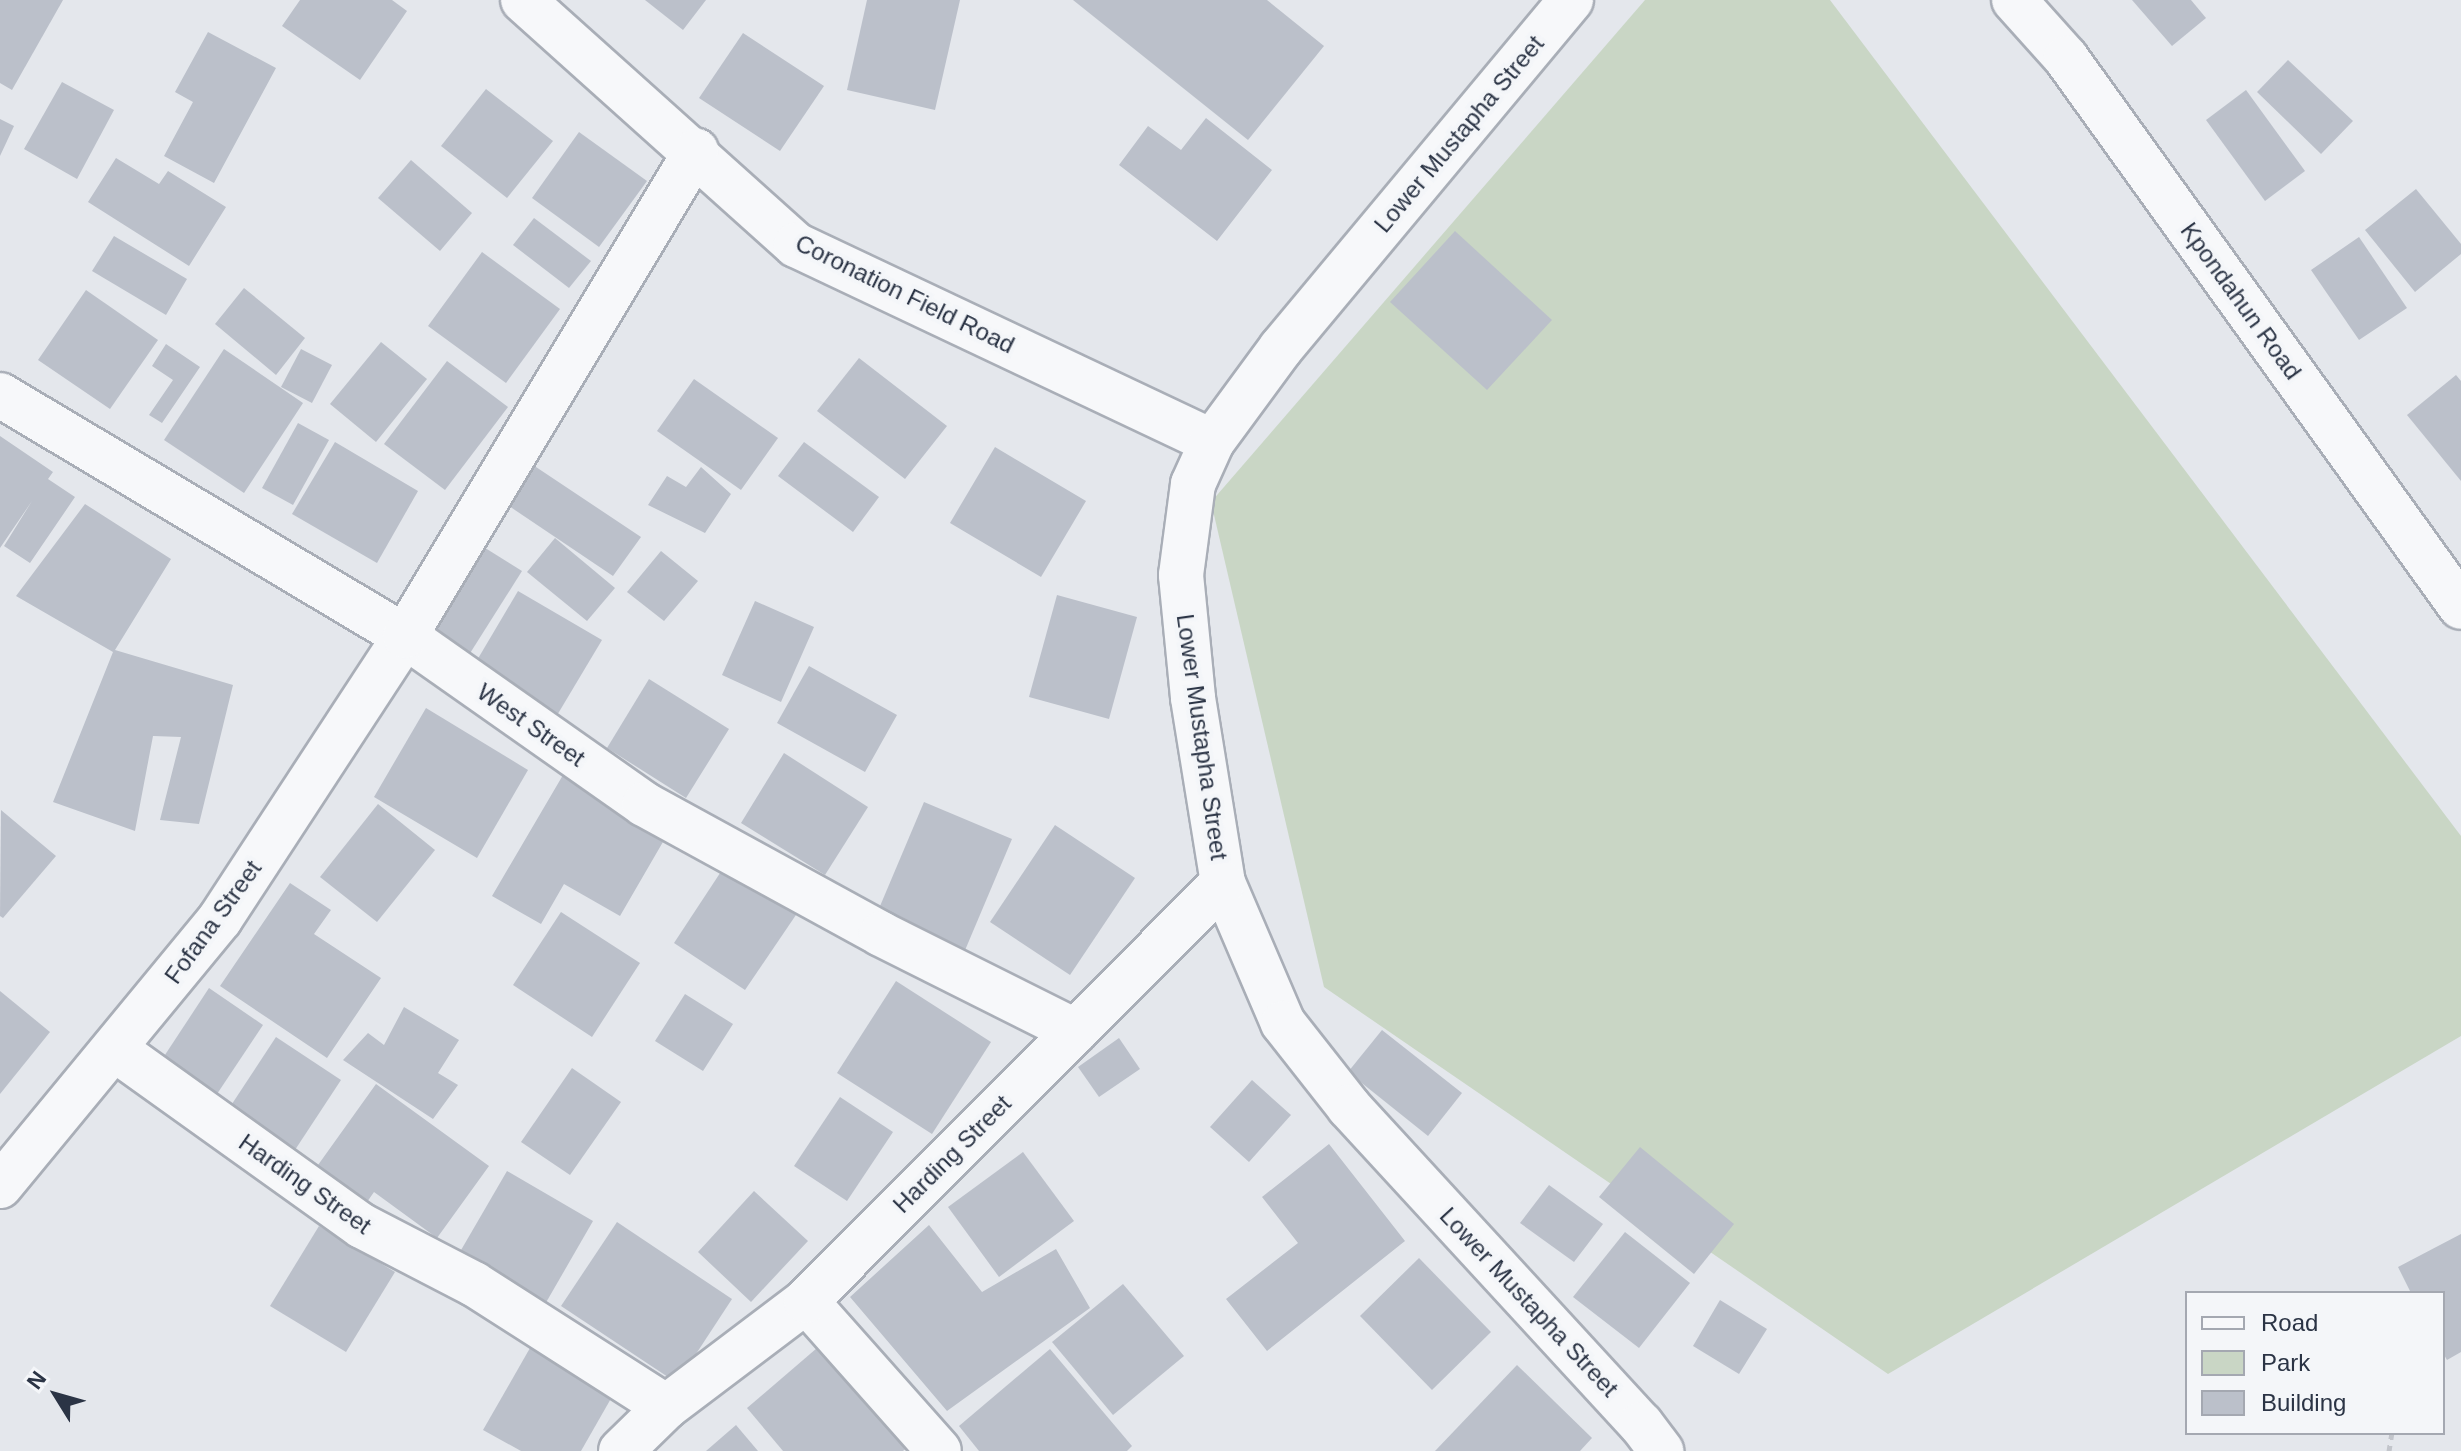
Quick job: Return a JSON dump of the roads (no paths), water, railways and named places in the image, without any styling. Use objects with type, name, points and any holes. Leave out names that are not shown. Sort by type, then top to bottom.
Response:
[{"type":"street","name":"Coronation Field Road","points":[[523,0],[696,151],[796,245],[1212,442]]},
{"type":"street","name":"Lower Mustapha Street","points":[[1571,0],[1281,348],[1212,442],[1193,484],[1181,575],[1193,698],[1223,883],[1283,1023],[1349,1107],[1641,1424],[1661,1451]]},
{"type":"street","name":"Kpondahun Road","points":[[2014,0],[2066,58],[2461,607]]},
{"type":"street","name":"Fofana Street","points":[[0,1186],[116,1050],[220,919],[404,638],[696,151]]},
{"type":"street","name":"West Street","points":[[0,395],[404,638],[644,804],[881,934],[1075,1031]]},
{"type":"street","name":"Harding Street","points":[[621,1451],[666,1407],[806,1301],[1223,883]]},
{"type":"street","name":"Harding Street","points":[[116,1050],[362,1226],[474,1284],[666,1407]]},
{"type":"street","points":[[806,1301],[939,1451]]}]
